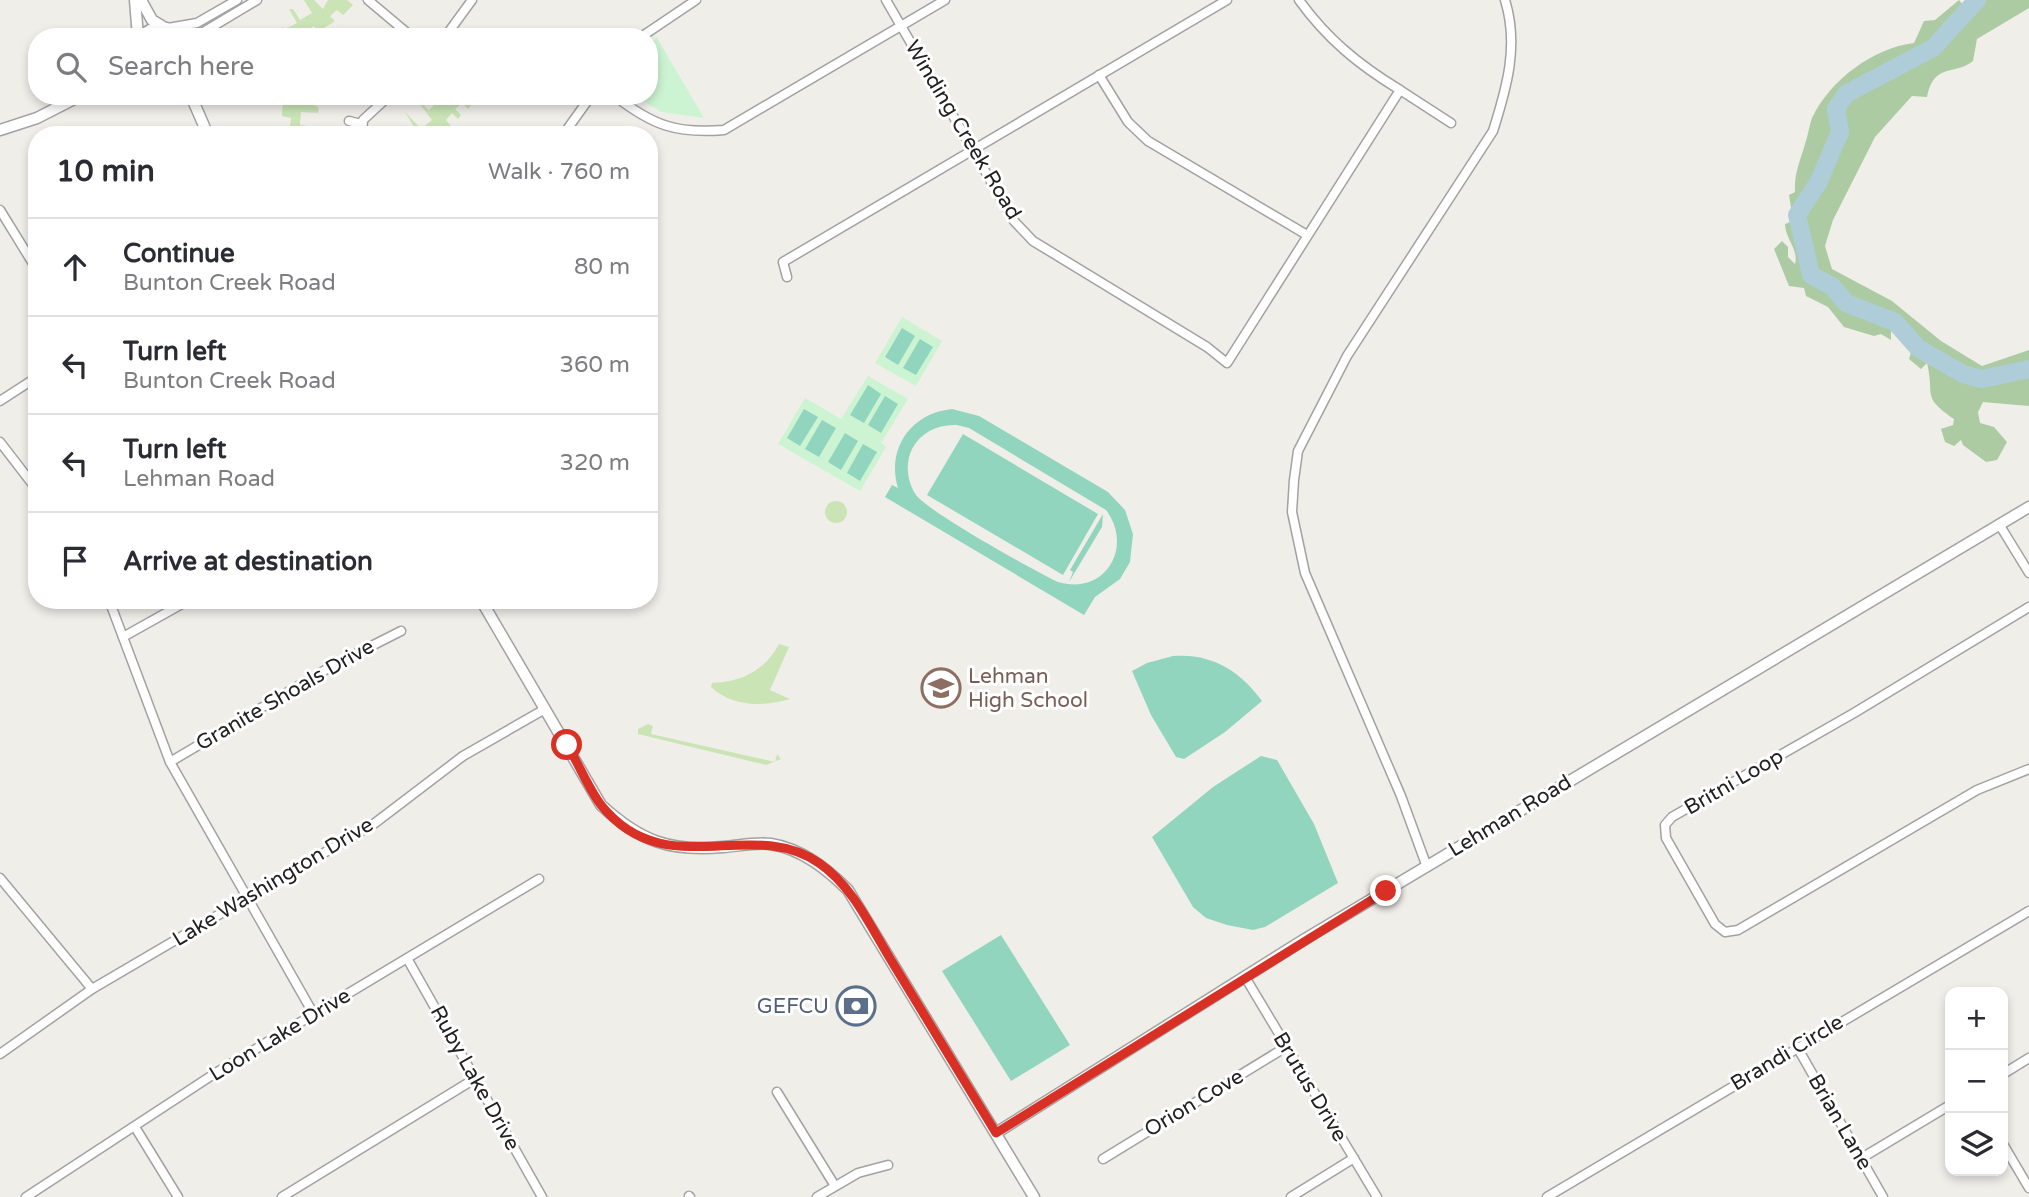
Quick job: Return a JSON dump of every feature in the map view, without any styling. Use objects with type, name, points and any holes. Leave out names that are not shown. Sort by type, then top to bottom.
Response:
[{"type":"street","points":[[135,0],[139,28]]},
{"type":"street","points":[[141,0],[152,20],[165,27]]},
{"type":"street","points":[[158,28],[197,23],[237,0]]},
{"type":"street","points":[[210,28],[257,0]]},
{"type":"street","points":[[368,0],[401,28]]},
{"type":"street","points":[[452,28],[472,0]]},
{"type":"street","points":[[654,28],[696,0]]},
{"type":"street","name":"Winding Creek Road","points":[[886,0],[1014,220],[1033,241],[1207,347],[1227,363],[1307,235]]},
{"type":"street","points":[[629,105],[662,126],[683,131],[724,130],[902,28],[945,0]]},
{"type":"street","points":[[787,277],[783,262],[1227,0]]},
{"type":"street","points":[[1299,0],[1322,32],[1345,53],[1451,123]]},
{"type":"street","points":[[1427,867],[1401,796],[1305,573],[1292,512],[1294,480],[1298,451],[1347,356],[1493,131],[1506,93],[1512,50],[1512,22],[1505,0]]},
{"type":"street","points":[[1099,75],[1128,122],[1148,141],[1307,235],[1400,90]]},
{"type":"street","points":[[0,130],[37,118],[62,105]]},
{"type":"street","points":[[193,105],[203,126]]},
{"type":"street","points":[[349,121],[361,124],[378,105]]},
{"type":"street","points":[[570,126],[585,105]]},
{"type":"street","points":[[0,209],[28,255]]},
{"type":"street","points":[[0,401],[28,383]]},
{"type":"street","points":[[0,442],[28,478]]},
{"type":"street","name":"Lehman Road","points":[[996,1133],[1245,977],[2029,507]]},
{"type":"street","points":[[1999,524],[2029,573]]},
{"type":"street","name":"Britni Loop","points":[[2029,607],[1854,713],[1672,817],[1665,825],[1666,838],[1715,924],[1726,932],[1738,930],[1978,790],[2029,769]]},
{"type":"street","points":[[112,609],[170,762],[313,1013]]},
{"type":"street","points":[[123,637],[173,609]]},
{"type":"street","points":[[486,609],[601,805],[625,827],[661,844],[692,848],[772,844],[818,862],[836,878],[875,932],[1034,1197]]},
{"type":"street","name":"Granite Shoals Drive","points":[[170,762],[332,666],[401,631]]},
{"type":"street","name":"Lake Washington Drive","points":[[0,1054],[92,989],[375,823],[463,756],[545,709]]},
{"type":"street","name":"Loon Lake Drive","points":[[26,1197],[313,1013],[408,960],[538,879]]},
{"type":"street","points":[[1,881],[92,989]]},
{"type":"street","name":"Brandi Circle","points":[[1547,1197],[2029,911]]},
{"type":"street","name":"Ruby Lake Drive","points":[[408,960],[541,1194]]},
{"type":"street","name":"Brutus Drive","points":[[1245,977],[1377,1197]]},
{"type":"street","name":"Orion Cove","points":[[1103,1159],[1286,1047]]},
{"type":"street","name":"Brian Lane","points":[[1797,1047],[1883,1197]]},
{"type":"street","points":[[2008,1071],[2029,1058]]},
{"type":"street","points":[[282,1197],[476,1078]]},
{"type":"street","points":[[777,1092],[835,1186]]},
{"type":"street","points":[[1860,1159],[1945,1108]]},
{"type":"street","points":[[135,1128],[178,1197]]},
{"type":"street","points":[[2008,1152],[2029,1188]]},
{"type":"street","points":[[1291,1197],[1354,1158]]},
{"type":"street","points":[[817,1197],[858,1173],[888,1165]]},
{"type":"street","points":[[531,1197],[541,1194]]},
{"type":"green space","points":[[304,0],[314,0],[323,9],[328,0],[347,0],[353,5],[343,15],[337,10],[330,16],[335,21],[324,28],[287,28],[297,23],[289,9],[293,9],[300,20],[312,13]]},
{"type":"green space","points":[[1959,0],[1967,10],[1978,0],[2029,0],[2029,8],[1977,39],[1973,61],[1940,74],[1930,86],[1927,97],[1912,96],[1875,137],[1833,220],[1825,246],[1832,269],[1892,301],[1941,341],[1982,366],[2029,350],[2029,406],[1983,402],[1978,412],[1980,423],[1994,427],[2007,442],[1997,460],[1986,462],[1963,445],[1961,440],[1954,446],[1945,442],[1941,429],[1953,425],[1954,419],[1933,400],[1927,363],[1921,369],[1909,359],[1912,349],[1905,337],[1891,325],[1891,340],[1881,334],[1874,336],[1844,327],[1828,307],[1806,296],[1804,288],[1789,286],[1774,249],[1782,241],[1788,247],[1788,257],[1795,264],[1795,254],[1785,224],[1793,221],[1789,195],[1795,192],[1795,179],[1812,118],[1820,104],[1854,68],[1883,51],[1914,43],[1924,21],[1935,20]]},
{"type":"green space","points":[[658,39],[704,118],[661,112],[650,105],[658,105]]},
{"type":"green space","points":[[283,105],[315,105],[319,108],[318,113],[301,112],[300,125],[308,126],[290,126],[291,118],[282,116]]},
{"type":"green space","points":[[421,105],[429,110],[434,105],[460,105],[455,109],[461,115],[458,119],[452,113],[446,120],[451,126],[425,126],[432,120]]},
{"type":"green space","points":[[405,112],[418,126],[414,126]]},
{"type":"green space","points":[[902,317],[942,341],[916,386],[875,363]]},
{"type":"green space","points":[[902,328],[915,336],[898,365],[885,357]]},
{"type":"green space","points":[[920,339],[933,347],[916,375],[903,368]]},
{"type":"green space","points":[[868,376],[908,399],[881,443],[886,447],[860,491],[778,444],[805,398],[841,419]]},
{"type":"green space","points":[[868,385],[881,394],[864,423],[850,415]]},
{"type":"green space","points":[[885,396],[898,404],[881,433],[868,425]]},
{"type":"green space","points":[[804,409],[818,417],[800,446],[787,438]]},
{"type":"green space","points":[[952,409],[979,416],[1108,492],[1125,510],[1133,534],[1130,562],[1120,579],[1095,597],[1084,615],[885,497],[892,485],[898,488],[896,460],[905,435],[914,425],[937,412]],"holes":[[[943,426],[969,428],[1106,510],[1114,524],[1116,553],[1101,575],[1089,582],[1058,582],[960,527],[916,495],[908,472],[910,454],[916,443],[925,434]]]},
{"type":"green space","points":[[822,420],[836,428],[819,457],[805,449]]},
{"type":"green space","points":[[845,433],[858,441],[841,470],[828,462]]},
{"type":"green space","points":[[963,434],[1098,514],[1063,575],[927,495]]},
{"type":"green space","points":[[863,444],[877,452],[860,481],[847,473]]},
{"type":"green space","points":[[836,501],[844,504],[847,512],[844,520],[836,523],[828,520],[825,512],[828,504]]},
{"type":"green space","points":[[1103,514],[1102,527],[1069,582],[1073,572],[1070,570]]},
{"type":"green space","points":[[779,644],[789,647],[770,690],[790,699],[748,704],[719,694],[711,687],[712,683],[750,674],[766,662]]},
{"type":"green space","points":[[1173,656],[1200,658],[1224,666],[1244,681],[1262,701],[1225,732],[1184,759],[1176,757],[1151,715],[1132,671],[1147,663]]},
{"type":"green space","points":[[648,724],[653,726],[651,734],[774,762],[766,765],[638,734],[638,729]]},
{"type":"green space","points":[[1261,756],[1277,760],[1314,824],[1338,883],[1265,927],[1253,930],[1206,918],[1193,907],[1152,837],[1213,787]]},
{"type":"green space","points":[[1001,935],[1070,1045],[1011,1081],[942,971]]},
{"type":"waterway","points":[[1977,0],[1933,48],[1846,94],[1836,109],[1840,132],[1818,183],[1797,215],[1811,275],[1833,287],[1846,303],[1895,322],[1918,348],[1963,374],[1982,379],[2029,369]]},
{"type":"place","name":"Lehman High School","points":[[941,688]]},
{"type":"place","name":"GEFCU","points":[[856,1006]]},
{"type":"route","points":[[567,745],[601,805],[639,836],[661,844],[686,848],[772,844],[818,862],[836,878],[848,890],[875,932],[996,1133],[1386,891]]}]
